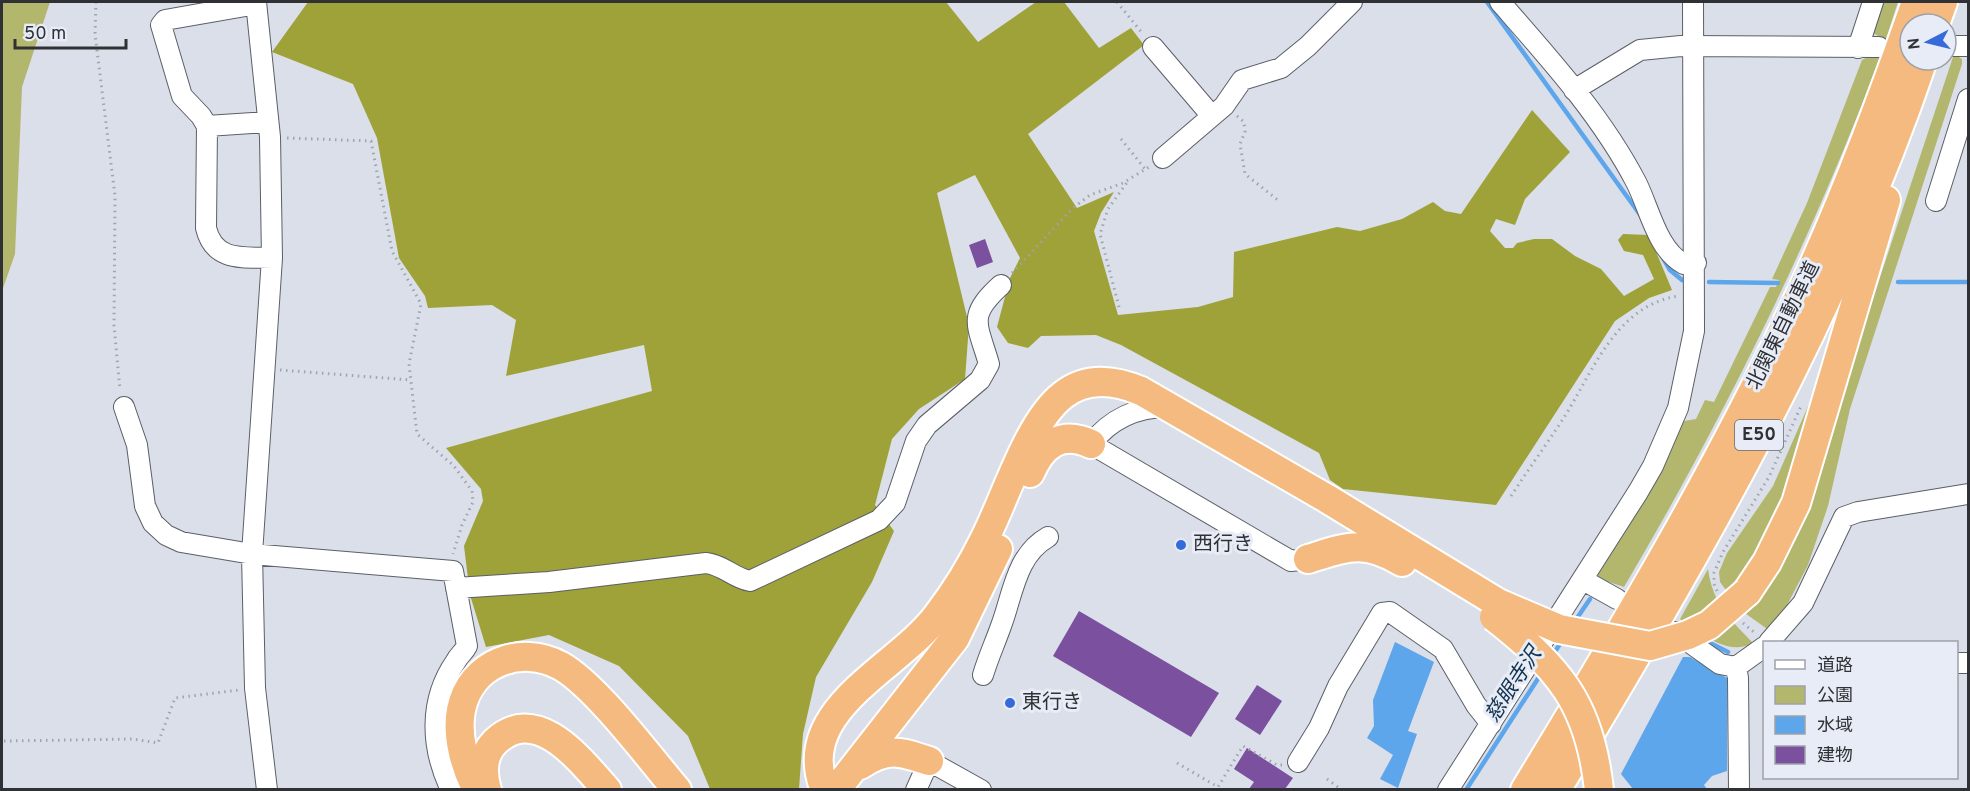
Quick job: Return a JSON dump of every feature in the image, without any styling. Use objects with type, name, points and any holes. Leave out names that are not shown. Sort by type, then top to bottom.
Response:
[{"type":"highway","name":"北関東自動車道","points":[[1525,789],[1620,612],[1717,459],[1800,293],[1855,168],[1916,2]]},
{"type":"highway","name":"北関東自動車道","points":[[1556,789],[1666,604],[1771,413],[1858,228],[1919,72]]},
{"type":"highway","points":[[1308,559],[1344,548],[1375,548],[1496,610],[1559,629],[1650,646],[1689,635],[1741,605],[1767,562],[1796,503],[1850,327],[1921,72]]},
{"type":"highway","points":[[833,779],[818,751],[822,735],[839,707],[919,637],[953,595],[985,539],[1038,425],[1053,404],[1079,386],[1108,381],[1141,391],[1326,498],[1496,610],[1553,667],[1567,689],[1580,714],[1591,745],[1599,789]]},
{"type":"highway","points":[[833,779],[955,638],[984,582],[1033,466],[1046,445],[1069,437],[1091,444]]},
{"type":"highway","points":[[1504,789],[1620,612]]},
{"type":"highway","points":[[477,789],[461,742],[461,710],[465,694],[482,671],[495,663],[521,656],[550,661],[576,678],[667,783]]},
{"type":"highway","points":[[487,789],[484,768],[491,746],[508,733],[533,729],[546,733],[571,750],[607,789]]},
{"type":"highway","points":[[833,779],[875,755],[889,751],[903,752],[929,761]]},
{"type":"street","points":[[1163,158],[1217,110],[1242,80],[1281,68],[1308,46],[1352,2]]},
{"type":"street","points":[[1500,2],[1546,53],[1631,174],[1668,251],[1684,264],[1696,263]]},
{"type":"street","points":[[1448,789],[1653,466],[1669,430],[1687,376],[1695,332],[1693,2]]},
{"type":"street","points":[[1858,48],[1873,2]]},
{"type":"street","points":[[267,789],[255,688],[252,554],[272,258],[269,130],[256,3],[165,20],[161,26],[182,96],[207,126],[206,228],[208,239],[220,253],[232,256],[272,258]]},
{"type":"street","points":[[1574,90],[1640,50],[1694,46],[1879,47]]},
{"type":"street","points":[[1153,47],[1217,110]]},
{"type":"street","points":[[1936,201],[1968,99]]},
{"type":"street","points":[[207,126],[269,130]]},
{"type":"street","points":[[124,407],[137,446],[145,506],[153,523],[166,535],[181,542],[252,554],[454,579],[549,582],[706,563],[718,564],[739,579],[750,581],[879,520],[895,503],[916,441],[927,425],[980,380],[989,364],[977,314],[982,303],[1001,285]]},
{"type":"street","points":[[1168,407],[1151,407],[1135,411],[1102,430],[1091,444],[1291,561],[1308,559]]},
{"type":"street","points":[[1769,641],[1803,603],[1844,517],[1858,512],[1968,494]]},
{"type":"street","points":[[983,675],[1011,590],[1023,562],[1034,544],[1048,537]]},
{"type":"street","points":[[451,789],[440,766],[435,727],[437,702],[455,661],[467,646],[454,579]]},
{"type":"street","points":[[1583,579],[1620,612]]},
{"type":"street","points":[[1298,762],[1319,728],[1338,686],[1382,613],[1390,612],[1443,649],[1476,705],[1491,724]]},
{"type":"street","points":[[1673,631],[1720,664],[1758,653]]},
{"type":"street","points":[[1733,789],[1738,678],[1758,653]]},
{"type":"street","points":[[916,789],[929,761],[981,789]]},
{"type":"path","points":[[96,2],[95,34],[115,196],[114,325],[124,407]]},
{"type":"path","points":[[1117,2],[1153,47]]},
{"type":"path","points":[[1217,110],[1244,122],[1245,132],[1240,144],[1245,174],[1279,201]]},
{"type":"path","points":[[269,130],[372,141],[392,251],[421,304],[409,364],[417,434],[454,466],[472,490],[474,502],[462,525],[453,552],[454,579]]},
{"type":"path","points":[[1122,139],[1144,169]]},
{"type":"path","points":[[1001,285],[1073,208],[1090,195],[1123,183],[1163,158]]},
{"type":"path","points":[[1119,307],[1100,234],[1108,208],[1128,180]]},
{"type":"path","points":[[1511,496],[1619,329],[1641,309],[1656,302],[1695,295]]},
{"type":"path","points":[[263,369],[411,380]]},
{"type":"path","points":[[1718,592],[1714,584],[1714,573],[1723,552],[1769,477],[1805,397]]},
{"type":"path","points":[[1741,605],[1758,653]]},
{"type":"path","points":[[4,741],[133,739],[158,743],[175,698],[255,688]]},
{"type":"path","points":[[1177,763],[1218,787],[1243,746],[1277,765],[1298,762]]},
{"type":"path","points":[[1327,779],[1342,789]]},
{"type":"green space","points":[[2,2],[50,2],[22,87],[15,254],[2,291]]},
{"type":"green space","points":[[1880,2],[1898,2],[1886,39],[1880,41],[1880,37],[1871,32]]},
{"type":"green space","points":[[1871,55],[1881,55],[1826,193],[1731,393],[1624,587],[1609,582],[1605,585],[1598,580],[1598,572],[1679,427],[1684,421],[1696,419],[1705,400],[1714,402],[1770,287],[1776,287],[1779,280],[1772,279],[1807,203],[1862,60]]},
{"type":"green space","points":[[1958,56],[1962,59],[1962,64],[1850,409],[1828,506],[1808,565],[1776,626],[1770,631],[1742,611],[1720,582],[1719,572],[1727,553],[1773,486],[1813,395],[1763,594],[1790,549],[1948,72],[1958,72]]},
{"type":"green space","points":[[1708,569],[1714,592],[1723,610],[1753,643],[1743,647],[1724,645],[1715,642],[1680,619]]},
{"type":"shaded area","points":[[308,2],[946,2],[978,42],[1036,2],[1064,2],[1099,48],[1131,28],[1144,45],[1028,134],[1077,208],[1114,192],[1101,213],[1094,231],[1118,315],[1198,307],[1233,297],[1234,252],[1337,227],[1360,231],[1402,219],[1433,202],[1445,211],[1461,214],[1532,110],[1570,152],[1525,199],[1515,225],[1496,219],[1490,231],[1505,248],[1513,248],[1517,243],[1534,239],[1552,239],[1575,256],[1601,269],[1624,296],[1654,279],[1643,255],[1624,251],[1618,240],[1623,234],[1649,235],[1672,290],[1649,298],[1615,321],[1496,505],[1343,489],[1330,480],[1319,453],[1121,345],[1096,335],[1041,336],[1028,348],[1008,343],[997,327],[1010,278],[1020,258],[975,175],[937,193],[969,325],[965,379],[919,409],[892,439],[875,505],[894,531],[872,582],[816,677],[803,734],[799,789],[710,789],[688,736],[619,666],[549,635],[486,647],[470,595],[464,546],[483,501],[481,489],[446,448],[652,391],[644,345],[506,376],[516,320],[492,305],[428,308],[425,296],[399,258],[377,138],[353,84],[272,52]]},
{"type":"water","points":[[1395,642],[1434,662],[1408,731],[1417,734],[1398,788],[1380,779],[1393,755],[1367,738],[1374,726],[1373,700]]},
{"type":"water","points":[[1683,657],[1690,657],[1727,678],[1727,771],[1712,776],[1704,785],[1707,789],[1633,789],[1621,774]]},
{"type":"building","points":[[985,239],[993,262],[977,268],[969,245]]},
{"type":"building","points":[[1079,611],[1219,693],[1191,737],[1053,656]]},
{"type":"building","points":[[1257,685],[1282,701],[1260,735],[1235,719]]},
{"type":"building","points":[[1247,748],[1293,778],[1285,789],[1249,789],[1254,782],[1234,769]]},
{"type":"waterway","points":[[1487,2],[1641,216]]},
{"type":"waterway","points":[[1663,258],[1670,270],[1682,280]]},
{"type":"waterway","points":[[1709,282],[1778,283]]},
{"type":"waterway","points":[[1898,282],[1968,282]]},
{"type":"waterway","name":"慈眼寺沢","points":[[1575,621],[1590,599]]},
{"type":"waterway","name":"慈眼寺沢","points":[[1702,639],[1728,652]]},
{"type":"waterway","name":"慈眼寺沢","points":[[1552,656],[1562,641]]},
{"type":"waterway","name":"慈眼寺沢","points":[[1466,790],[1541,674]]},
{"type":"place","name":"西行き","points":[[1181,545]]},
{"type":"place","name":"東行き","points":[[1010,703]]}]
